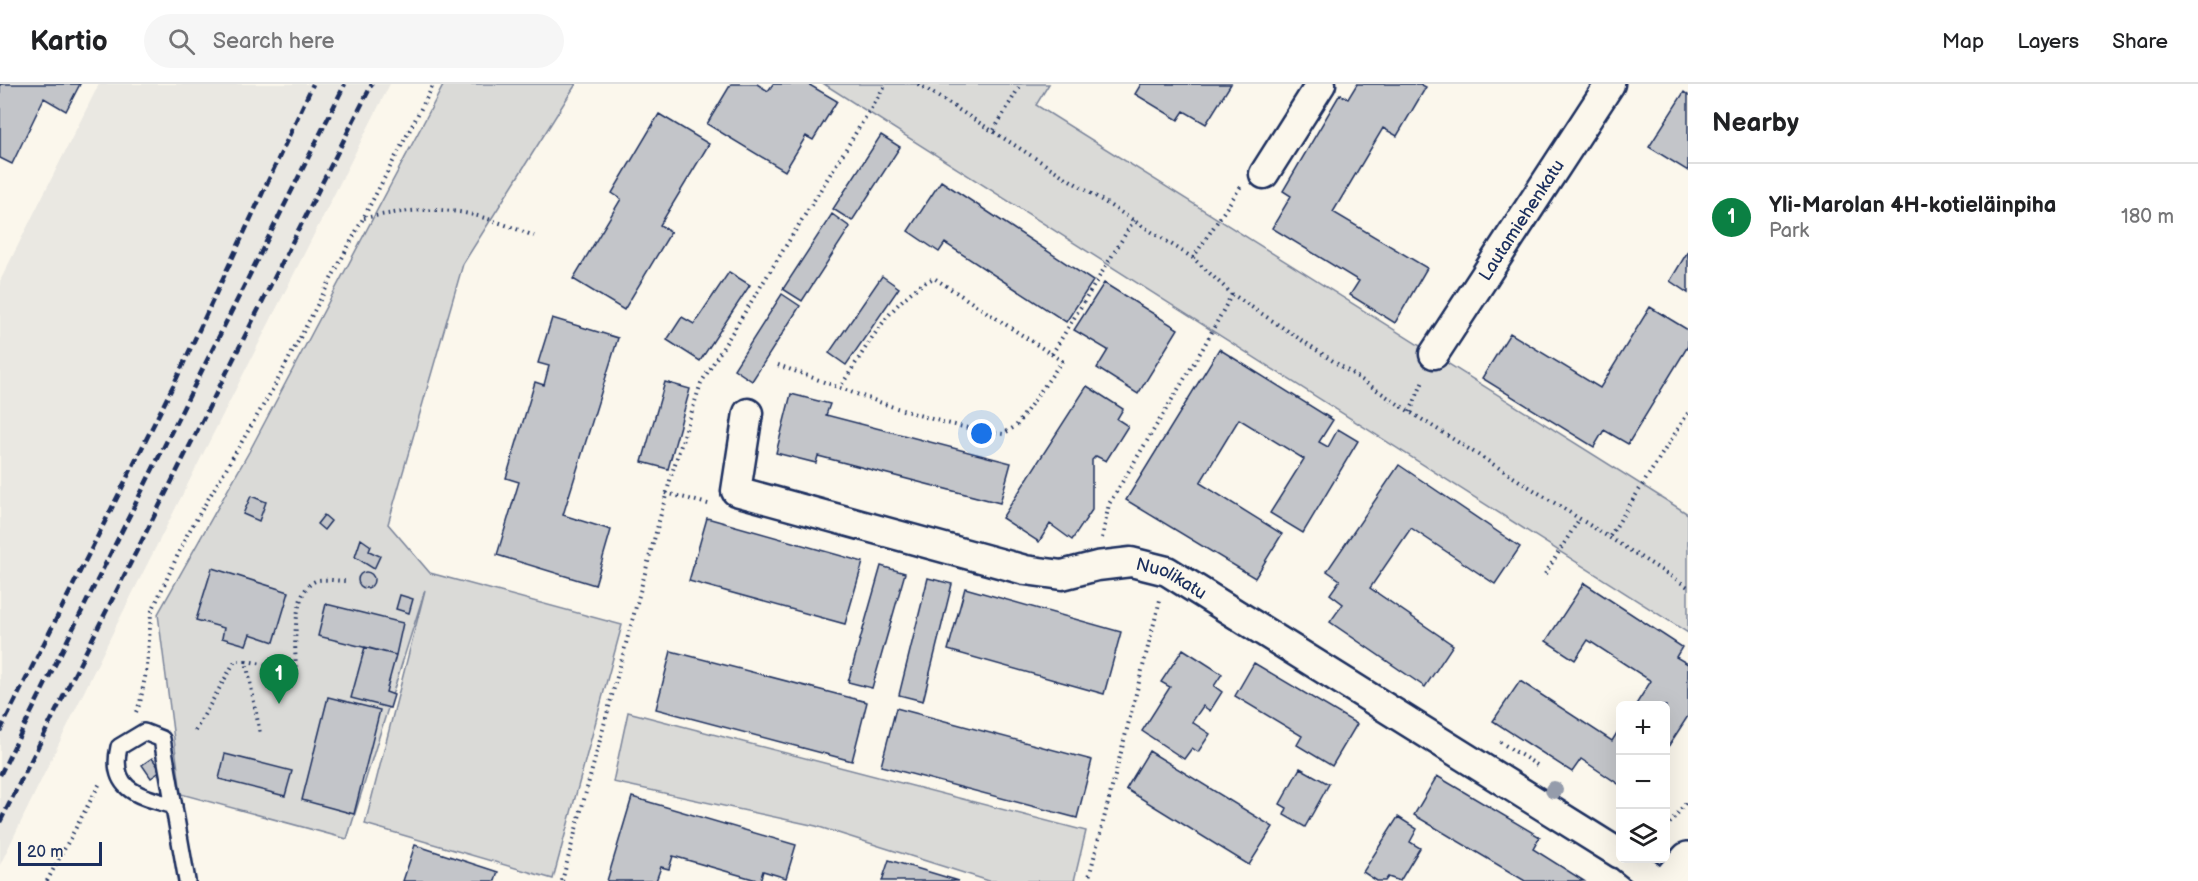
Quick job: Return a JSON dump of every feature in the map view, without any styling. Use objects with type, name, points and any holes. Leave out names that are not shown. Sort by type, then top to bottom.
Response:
[{"type":"street","points":[[1254,179],[1321,84]]},
{"type":"street","name":"Lautamiehenkatu","points":[[1434,354],[1610,84]]},
{"type":"street","name":"Nuolikatu","points":[[748,413],[736,491],[1025,570],[1062,575],[1097,566],[1131,562],[1167,571],[1616,852]]},
{"type":"street","points":[[1669,881],[1688,859]]},
{"type":"street","points":[[1633,863],[1656,881]]},
{"type":"lane","points":[[174,806],[134,795],[121,780],[115,764],[119,747],[144,732],[162,739],[174,806],[186,881]]},
{"type":"path","points":[[47,881],[140,703],[147,667],[151,613],[187,535],[274,387],[434,84]]},
{"type":"path","points":[[562,881],[666,493],[700,383],[886,84]]},
{"type":"path","points":[[918,84],[1193,258],[1232,294],[1410,412],[1688,587]]},
{"type":"path","points":[[994,130],[1021,84]]},
{"type":"path","points":[[1193,258],[1254,179]]},
{"type":"path","points":[[363,218],[406,210],[457,210],[484,216],[534,236]]},
{"type":"path","points":[[1052,354],[1134,220]]},
{"type":"path","points":[[778,366],[895,407],[985,432],[1003,434],[1016,426],[1062,361],[934,278],[912,289],[895,309],[840,387]]},
{"type":"path","points":[[1097,566],[1109,504],[1203,348],[1232,294]]},
{"type":"path","points":[[1410,412],[1434,354]]},
{"type":"path","points":[[1610,536],[1688,413]]},
{"type":"path","points":[[666,493],[723,508]]},
{"type":"path","points":[[1545,574],[1580,518]]},
{"type":"path","points":[[1088,881],[1167,571]]},
{"type":"path","points":[[195,732],[235,661],[296,670],[295,624],[306,588],[317,580],[347,581]]},
{"type":"path","points":[[246,661],[260,733]]},
{"type":"path","points":[[1670,822],[1688,800]]},
{"type":"shaded area","points":[[99,84],[390,84],[116,626],[0,865],[0,281]]},
{"type":"shaded area","points":[[444,84],[576,84],[463,264],[388,524],[430,573],[622,625],[553,879],[365,824],[425,590],[347,839],[181,794],[158,614],[249,452]]},
{"type":"shaded area","points":[[824,84],[1049,84],[1036,105],[1688,514],[1688,633]]},
{"type":"shaded area","points":[[628,712],[1086,831],[1074,881],[989,881],[816,826],[613,782]]},
{"type":"building","points":[[0,84],[80,84],[66,111],[44,98],[12,164],[0,158]]},
{"type":"building","points":[[731,84],[757,84],[768,91],[773,84],[808,84],[837,101],[813,140],[806,136],[785,171],[707,124]]},
{"type":"building","points":[[1141,84],[1231,84],[1206,124],[1184,111],[1178,120],[1135,94]]},
{"type":"building","points":[[1357,84],[1420,84],[1426,87],[1397,136],[1383,128],[1333,212],[1427,268],[1395,323],[1350,295],[1359,281],[1272,228],[1291,196],[1283,191],[1340,94],[1348,99]]},
{"type":"building","points":[[1684,92],[1688,95],[1688,171],[1649,147]]},
{"type":"building","points":[[659,114],[709,144],[660,225],[671,232],[624,310],[573,279],[621,199],[612,193]]},
{"type":"building","points":[[881,135],[900,147],[852,221],[833,209]]},
{"type":"building","points":[[941,181],[1093,281],[1066,322],[945,243],[939,252],[908,231]]},
{"type":"building","points":[[832,214],[850,227],[802,301],[783,289]]},
{"type":"building","points":[[1688,251],[1688,293],[1670,281]]},
{"type":"building","points":[[729,272],[750,285],[700,361],[667,340],[682,317],[694,324]]},
{"type":"building","points":[[882,276],[899,288],[846,365],[829,353]]},
{"type":"building","points":[[1104,283],[1178,329],[1138,394],[1097,368],[1108,350],[1074,330]]},
{"type":"building","points":[[782,294],[800,306],[752,381],[734,369]]},
{"type":"building","points":[[1650,307],[1688,330],[1688,346],[1628,444],[1604,430],[1594,447],[1482,378],[1510,333],[1600,388]]},
{"type":"building","points":[[552,318],[618,338],[563,515],[611,530],[595,585],[497,555],[519,482],[506,478],[535,382],[544,385],[549,366],[538,363]]},
{"type":"building","points":[[1219,349],[1333,420],[1319,442],[1328,447],[1338,429],[1358,441],[1303,533],[1270,513],[1304,459],[1239,419],[1200,483],[1282,534],[1255,578],[1126,500]]},
{"type":"building","points":[[665,382],[690,389],[668,469],[642,462]]},
{"type":"building","points":[[1087,386],[1123,409],[1117,419],[1128,426],[1106,461],[1096,456],[1092,460],[1092,510],[1072,540],[1050,524],[1039,542],[1002,518]]},
{"type":"building","points":[[791,394],[830,404],[826,415],[1011,463],[1000,503],[818,456],[816,463],[776,453]]},
{"type":"building","points":[[1399,465],[1520,547],[1495,584],[1411,528],[1370,588],[1453,645],[1425,687],[1330,622],[1343,604],[1330,594],[1340,580],[1327,571]]},
{"type":"building","points":[[251,496],[266,502],[259,521],[243,514]]},
{"type":"building","points":[[324,515],[331,521],[324,530],[317,524]]},
{"type":"building","points":[[707,518],[863,562],[845,624],[689,581]]},
{"type":"building","points":[[361,539],[371,546],[369,551],[380,556],[374,569],[355,557]]},
{"type":"building","points":[[881,566],[905,573],[872,688],[848,682]]},
{"type":"building","points":[[212,568],[289,592],[274,642],[250,634],[246,645],[222,638],[224,628],[196,620]]},
{"type":"building","points":[[363,572],[369,572],[374,580],[372,586],[363,588],[358,583],[358,577]]},
{"type":"building","points":[[928,578],[952,584],[923,701],[899,695]]},
{"type":"building","points":[[1584,583],[1682,647],[1676,657],[1688,664],[1688,716],[1670,744],[1670,701],[1638,701],[1651,681],[1588,640],[1575,660],[1546,641]]},
{"type":"building","points":[[965,588],[1121,632],[1104,694],[948,650]]},
{"type":"building","points":[[400,595],[413,599],[409,613],[396,609]]},
{"type":"building","points":[[326,604],[403,623],[396,655],[318,636]]},
{"type":"building","points":[[365,647],[396,655],[386,692],[394,695],[390,708],[351,698]]},
{"type":"building","points":[[1183,649],[1222,674],[1214,686],[1222,692],[1210,711],[1203,706],[1192,722],[1210,734],[1198,752],[1192,748],[1184,759],[1142,731],[1170,687],[1161,682]]},
{"type":"building","points":[[671,651],[867,702],[852,761],[656,709]]},
{"type":"building","points":[[1254,663],[1357,724],[1332,766],[1297,745],[1302,736],[1235,696]]},
{"type":"building","points":[[1520,681],[1612,741],[1616,734],[1616,782],[1581,759],[1572,772],[1493,721]]},
{"type":"building","points":[[328,697],[380,710],[354,814],[302,800]]},
{"type":"building","points":[[896,708],[1092,760],[1077,818],[881,766]]},
{"type":"building","points":[[1149,751],[1273,827],[1249,865],[1126,789]]},
{"type":"building","points":[[225,754],[292,771],[285,796],[219,779]]},
{"type":"building","points":[[152,758],[161,771],[151,778],[142,765]]},
{"type":"building","points":[[1300,768],[1329,784],[1305,827],[1284,815],[1287,808],[1280,804]]},
{"type":"building","points":[[1437,776],[1540,837],[1533,849],[1584,881],[1525,881],[1414,815]]},
{"type":"building","points":[[632,797],[796,845],[786,878],[763,871],[760,881],[673,856],[669,869],[661,867],[656,881],[607,881]]},
{"type":"building","points":[[1398,817],[1417,829],[1410,842],[1420,848],[1400,881],[1388,877],[1385,881],[1377,881],[1363,872]]},
{"type":"building","points":[[415,845],[498,872],[495,881],[403,881]]},
{"type":"building","points":[[889,860],[959,881],[882,881]]},
{"type":"railway","points":[[0,731],[174,384],[313,84]]},
{"type":"railway","points":[[0,775],[345,84]]},
{"type":"railway","points":[[0,822],[372,84]]},
{"type":"place","name":"Yli-Marolan 4H-kotieläinpiha","points":[[279,704]]}]
